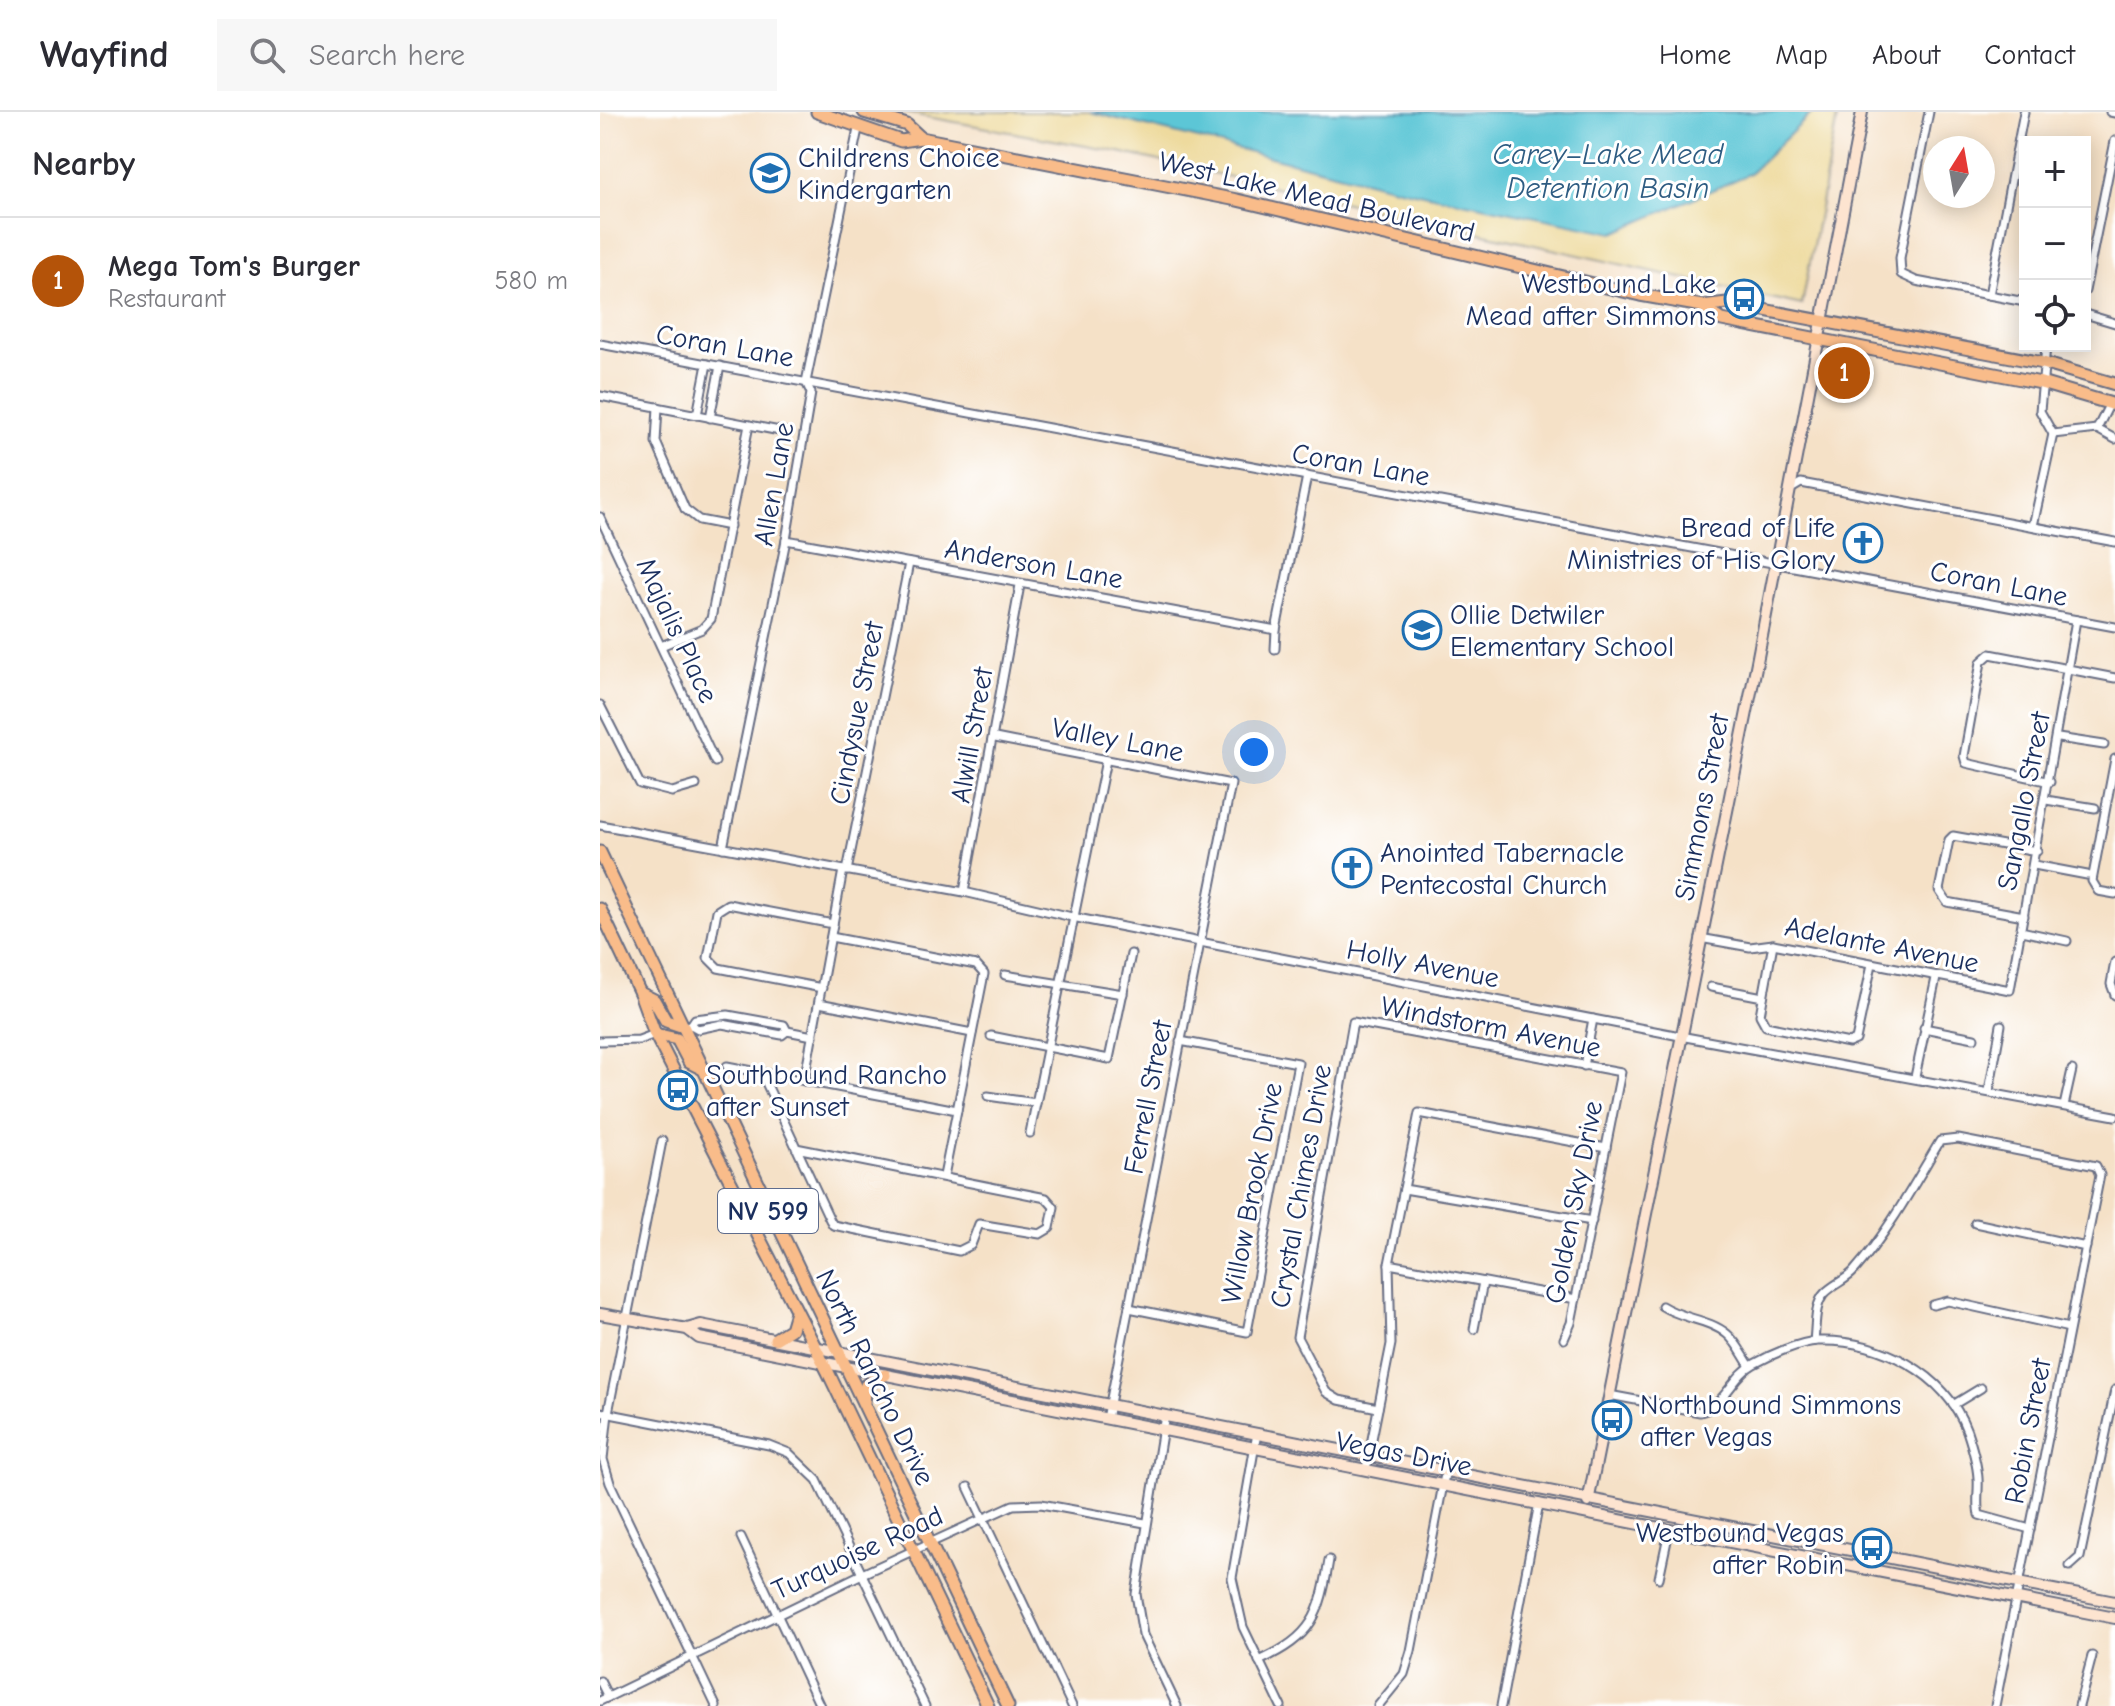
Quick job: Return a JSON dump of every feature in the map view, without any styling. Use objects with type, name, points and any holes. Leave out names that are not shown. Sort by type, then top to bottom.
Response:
[{"type":"main road","name":"West Lake Mead Boulevard","points":[[817,112],[858,129],[901,141],[921,138],[1237,200],[1585,283],[1702,306],[1727,303],[1966,348],[2043,363],[2115,384]]},
{"type":"main road","name":"West Lake Mead Boulevard","points":[[864,112],[907,125],[921,138]]},
{"type":"main road","name":"Simmons Street","points":[[1586,1512],[1862,112]]},
{"type":"main road","name":"West Lake Mead Boulevard","points":[[1702,306],[1722,320],[2041,383],[2112,404]]},
{"type":"main road","points":[[1963,367],[1966,348]]},
{"type":"main road","name":"North Rancho Drive","points":[[600,852],[686,1025],[701,1068],[1008,1706]]},
{"type":"main road","name":"North Rancho Drive","points":[[600,909],[640,993],[655,1034],[823,1363],[988,1706]]},
{"type":"main road","points":[[640,993],[654,1000],[666,1021],[686,1025]]},
{"type":"main road","points":[[655,1034],[677,1039],[689,1062],[701,1068]]},
{"type":"main road","points":[[775,1339],[791,1329],[796,1311]]},
{"type":"main road","name":"Vegas Drive","points":[[600,1314],[687,1329],[699,1338],[847,1368],[2115,1618]]},
{"type":"main road","name":"Vegas Drive","points":[[687,1329],[701,1325],[775,1339],[2115,1602]]},
{"type":"main road","points":[[863,1402],[866,1385],[885,1375]]},
{"type":"main road","points":[[1824,1562],[1827,1546]]},
{"type":"street","points":[[1929,112],[1900,258],[1901,274],[1916,281],[2019,301]]},
{"type":"street","points":[[1989,295],[2024,112]]},
{"type":"street","name":"Allen Lane","points":[[723,848],[786,540],[811,393],[806,382],[858,129]]},
{"type":"street","points":[[2087,280],[2115,141]]},
{"type":"street","points":[[2091,316],[2115,323]]},
{"type":"street","name":"Coran Lane","points":[[600,344],[2115,627]]},
{"type":"street","points":[[2033,526],[2053,434],[2040,411],[2045,352]]},
{"type":"street","points":[[697,415],[707,364]]},
{"type":"street","points":[[710,418],[720,366]]},
{"type":"street","points":[[600,396],[785,432]]},
{"type":"street","points":[[2097,429],[2112,404]]},
{"type":"street","points":[[658,407],[656,442],[685,509],[699,520],[730,526]]},
{"type":"street","points":[[661,646],[709,623],[749,425]]},
{"type":"street","points":[[2053,434],[2097,429],[2115,439]]},
{"type":"street","points":[[1275,649],[1276,630],[1307,476]]},
{"type":"street","points":[[1789,490],[1803,483],[2115,542]]},
{"type":"street","name":"Majalis Place","points":[[600,517],[715,762]]},
{"type":"street","name":"Anderson Lane","points":[[786,540],[1276,630]]},
{"type":"street","name":"Cindysue Street","points":[[804,1081],[833,924],[909,563]]},
{"type":"street","name":"Alwill Street","points":[[964,892],[995,738],[994,725],[1020,585]]},
{"type":"street","name":"Sangallo Street","points":[[2010,990],[2070,671],[2076,620]]},
{"type":"street","points":[[2050,782],[1966,763],[1964,756],[1981,662],[1986,656],[2115,678]]},
{"type":"street","points":[[600,705],[640,784],[672,792],[696,785]]},
{"type":"street","name":"Valley Lane","points":[[995,738],[1231,784]]},
{"type":"street","points":[[2058,738],[2104,745]]},
{"type":"street","points":[[2115,759],[2092,881],[2098,891],[2115,894]]},
{"type":"street","points":[[1030,1133],[1106,760]]},
{"type":"street","name":"Ferrell Street","points":[[1107,1419],[1231,784]]},
{"type":"street","points":[[2046,800],[2095,808]]},
{"type":"street","name":"Holly Avenue","points":[[600,825],[964,892],[1072,917],[1680,1036],[2115,1116]]},
{"type":"street","points":[[2024,916],[1947,902],[1940,894],[1949,840],[1953,836],[2037,851]]},
{"type":"street","points":[[2034,865],[2087,875]]},
{"type":"street","points":[[822,988],[711,964],[708,958],[721,906],[728,904],[833,924]]},
{"type":"street","points":[[2021,931],[2067,941]]},
{"type":"street","points":[[831,937],[981,969],[984,974],[944,1176]]},
{"type":"street","name":"Adelante Avenue","points":[[1700,938],[1750,947],[1773,944],[2010,990]]},
{"type":"street","points":[[1773,944],[1763,997],[1762,1022],[1766,1026],[1849,1043],[1856,1040],[1872,964]]},
{"type":"street","points":[[991,1036],[1109,1059],[1131,954]]},
{"type":"street","points":[[2114,993],[2115,962]]},
{"type":"street","points":[[1005,975],[1123,994]]},
{"type":"street","points":[[1915,1077],[1936,978]]},
{"type":"street","points":[[1711,987],[1763,997]]},
{"type":"street","points":[[819,1003],[972,1033]]},
{"type":"street","points":[[1584,1066],[1593,1019]]},
{"type":"street","name":"Windstorm Avenue","points":[[1353,1022],[1621,1072]]},
{"type":"street","name":"Crystal Chimes Drive","points":[[1353,1022],[1297,1337],[1326,1392],[1339,1400],[1378,1408]]},
{"type":"street","points":[[686,1025],[698,1029],[722,1024],[782,1035],[787,1031],[813,1036]]},
{"type":"street","points":[[1989,1091],[2001,1025]]},
{"type":"street","points":[[1924,1028],[1974,1038]]},
{"type":"street","points":[[600,1041],[639,1040],[655,1034]]},
{"type":"street","name":"Willow Brook Drive","points":[[1129,1308],[1247,1332],[1298,1063],[1180,1041]]},
{"type":"street","points":[[727,1066],[957,1110]]},
{"type":"street","points":[[2064,1106],[2072,1070]]},
{"type":"street","points":[[761,1072],[796,1148],[833,1225],[966,1250],[979,1224],[1046,1233],[1054,1207],[1051,1201],[944,1176],[796,1148]]},
{"type":"street","name":"Golden Sky Drive","points":[[1564,1339],[1576,1299],[1621,1072]]},
{"type":"street","points":[[988,1096],[1036,1103]]},
{"type":"street","points":[[1366,1469],[1391,1344],[1389,1264],[1419,1113],[1606,1148]]},
{"type":"street","name":"Robin Street","points":[[1814,1341],[1817,1310],[1824,1293],[1840,1285],[1855,1270],[1904,1205],[1940,1141],[1958,1139],[2096,1166],[2100,1175],[1996,1706]]},
{"type":"street","points":[[662,1141],[627,1317],[604,1413],[603,1459],[610,1483],[716,1706]]},
{"type":"street","points":[[1404,1189],[1592,1221]]},
{"type":"street","points":[[1975,1223],[2086,1247]]},
{"type":"street","points":[[1389,1264],[1576,1299]]},
{"type":"street","points":[[1474,1329],[1483,1282]]},
{"type":"street","points":[[1933,1305],[1948,1301],[2069,1328]]},
{"type":"street","points":[[1662,1306],[1680,1317],[1702,1322],[1730,1336],[1750,1366]]},
{"type":"street","points":[[1609,1395],[1706,1410],[1750,1366],[1814,1341],[1846,1342],[1882,1351],[1908,1363],[1936,1384],[1953,1405],[1974,1453],[1979,1515],[2030,1529]]},
{"type":"street","points":[[1953,1405],[1981,1388]]},
{"type":"street","points":[[2070,1566],[2080,1557],[2115,1390]]},
{"type":"street","points":[[604,1413],[769,1445],[789,1453],[817,1480],[925,1706]]},
{"type":"street","points":[[1165,1415],[1136,1576],[1139,1619],[1177,1706]]},
{"type":"street","points":[[1257,1433],[1232,1578],[1243,1627],[1281,1706]]},
{"type":"street","points":[[1378,1706],[1404,1674],[1411,1651],[1446,1469]]},
{"type":"street","points":[[968,1487],[1072,1706]]},
{"type":"street","points":[[1501,1706],[1539,1503]]},
{"type":"street","name":"Turquoise Road","points":[[604,1699],[913,1549],[1013,1505],[1041,1504],[1145,1523]]},
{"type":"street","points":[[1659,1578],[1669,1531]]},
{"type":"street","points":[[741,1537],[820,1706]]},
{"type":"street","points":[[1259,1661],[1298,1640],[1312,1624],[1322,1599],[1329,1560]]},
{"type":"street","points":[[2079,1706],[2092,1656]]},
{"type":"street","points":[[600,1681],[604,1699]]},
{"type":"sand","points":[[900,112],[1090,112],[1749,174],[1813,112],[1838,112],[1802,305],[1119,152]]},
{"type":"water","name":"Carey–Lake Mead Detention Basin","points":[[1090,112],[1813,112],[1749,174],[1614,233],[1399,189]]},
{"type":"place","name":"Childrens Choice Kindergarten","points":[[770,173]]},
{"type":"place","name":"Westbound Lake Mead after Simmons","points":[[1744,299]]},
{"type":"place","name":"Mega Tom's Burger","points":[[1844,373]]},
{"type":"place","name":"Bread of Life Ministries of His Glory","points":[[1863,543]]},
{"type":"place","name":"Ollie Detwiler Elementary School","points":[[1422,630]]},
{"type":"place","name":"Anointed Tabernacle Pentecostal Church","points":[[1352,868]]},
{"type":"place","name":"Southbound Rancho after Sunset","points":[[678,1090]]},
{"type":"place","name":"Northbound Simmons after Vegas","points":[[1612,1420]]},
{"type":"place","name":"Westbound Vegas after Robin","points":[[1872,1548]]}]
